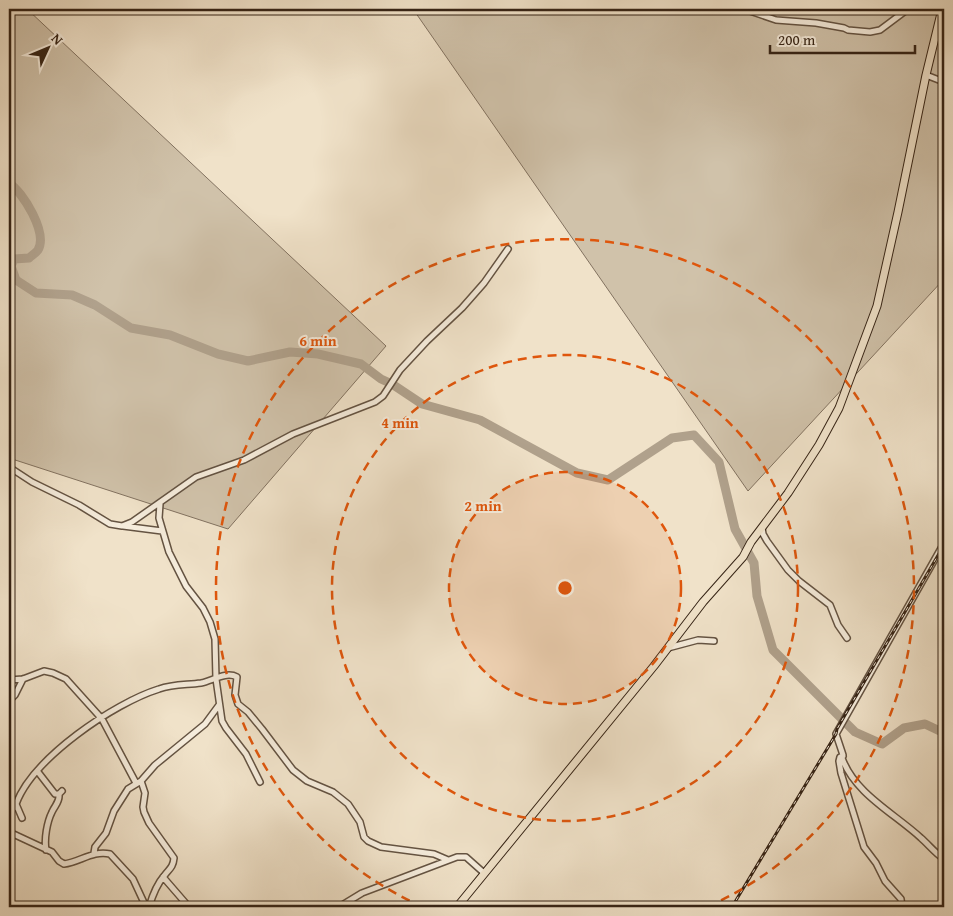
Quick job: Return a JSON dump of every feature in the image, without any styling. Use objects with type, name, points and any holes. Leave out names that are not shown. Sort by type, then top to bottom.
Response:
[{"type":"highway","points":[[460,906],[484,873],[501,855],[665,652],[703,602],[743,557],[751,542],[814,452],[839,408],[877,306],[926,75],[942,9]]},
{"type":"street","points":[[744,9],[776,20],[816,23],[848,30],[870,32],[880,30],[908,9]]},
{"type":"street","points":[[926,75],[944,82]]},
{"type":"street","points":[[122,526],[132,522],[160,504],[196,477],[244,460],[293,434],[375,402],[383,396],[400,370],[426,341],[462,308],[484,283],[508,250]]},
{"type":"street","points":[[9,468],[32,482],[79,505],[110,524],[162,531]]},
{"type":"street","points":[[160,504],[159,518],[169,552],[186,586],[203,608],[215,639],[216,679],[222,721],[246,754],[260,782]]},
{"type":"street","points":[[762,527],[767,541],[788,570],[830,605],[838,625],[847,638]]},
{"type":"street","points":[[944,543],[836,734],[842,758],[862,790],[944,859]]},
{"type":"street","points":[[665,652],[669,648],[698,640],[714,641]]},
{"type":"street","points":[[9,680],[23,679],[44,671],[53,673],[66,679],[102,719],[144,793],[143,807],[149,823],[174,858],[170,871],[163,877],[147,907]]},
{"type":"street","points":[[22,818],[17,808],[17,802],[21,794],[38,772],[66,742],[129,702],[158,689],[224,676],[236,676],[235,697],[238,704],[248,712],[293,770],[312,783],[333,792],[348,804],[360,822],[364,837],[368,841],[381,847],[434,854],[448,860]]},
{"type":"street","points":[[9,701],[23,679]]},
{"type":"street","points":[[94,853],[95,847],[106,833],[110,817],[128,789],[205,724],[220,705]]},
{"type":"street","points":[[843,756],[840,757],[839,761],[841,773],[864,847],[876,863],[885,882],[901,899],[902,907]]},
{"type":"street","points":[[38,772],[53,793],[61,792],[60,801],[50,817],[45,842],[46,850]]},
{"type":"street","points":[[9,794],[11,804],[17,808]]},
{"type":"street","points":[[9,832],[52,852],[58,861],[64,864],[80,860],[94,853],[107,853],[113,856],[133,879],[147,907]]},
{"type":"street","points":[[340,907],[362,893],[462,856],[466,857],[484,873]]},
{"type":"street","points":[[163,877],[189,907]]},
{"type":"shaded area","points":[[9,9],[27,9],[386,346],[228,529],[9,458]]},
{"type":"shaded area","points":[[413,9],[944,9],[944,279],[748,491]]},
{"type":"waterway","points":[[9,183],[27,204],[40,234],[40,243],[36,252],[29,258],[14,259],[11,266],[16,280],[36,293],[72,295],[95,305],[131,328],[170,335],[218,354],[248,361],[290,352],[318,354],[361,364],[381,379],[422,404],[480,420],[577,473],[608,480],[672,438],[694,435],[719,462],[735,529],[754,563],[757,596],[773,650],[855,732],[882,744],[904,728],[925,724],[944,733]]},
{"type":"railway","points":[[732,907],[836,734],[837,729],[944,545]]}]
